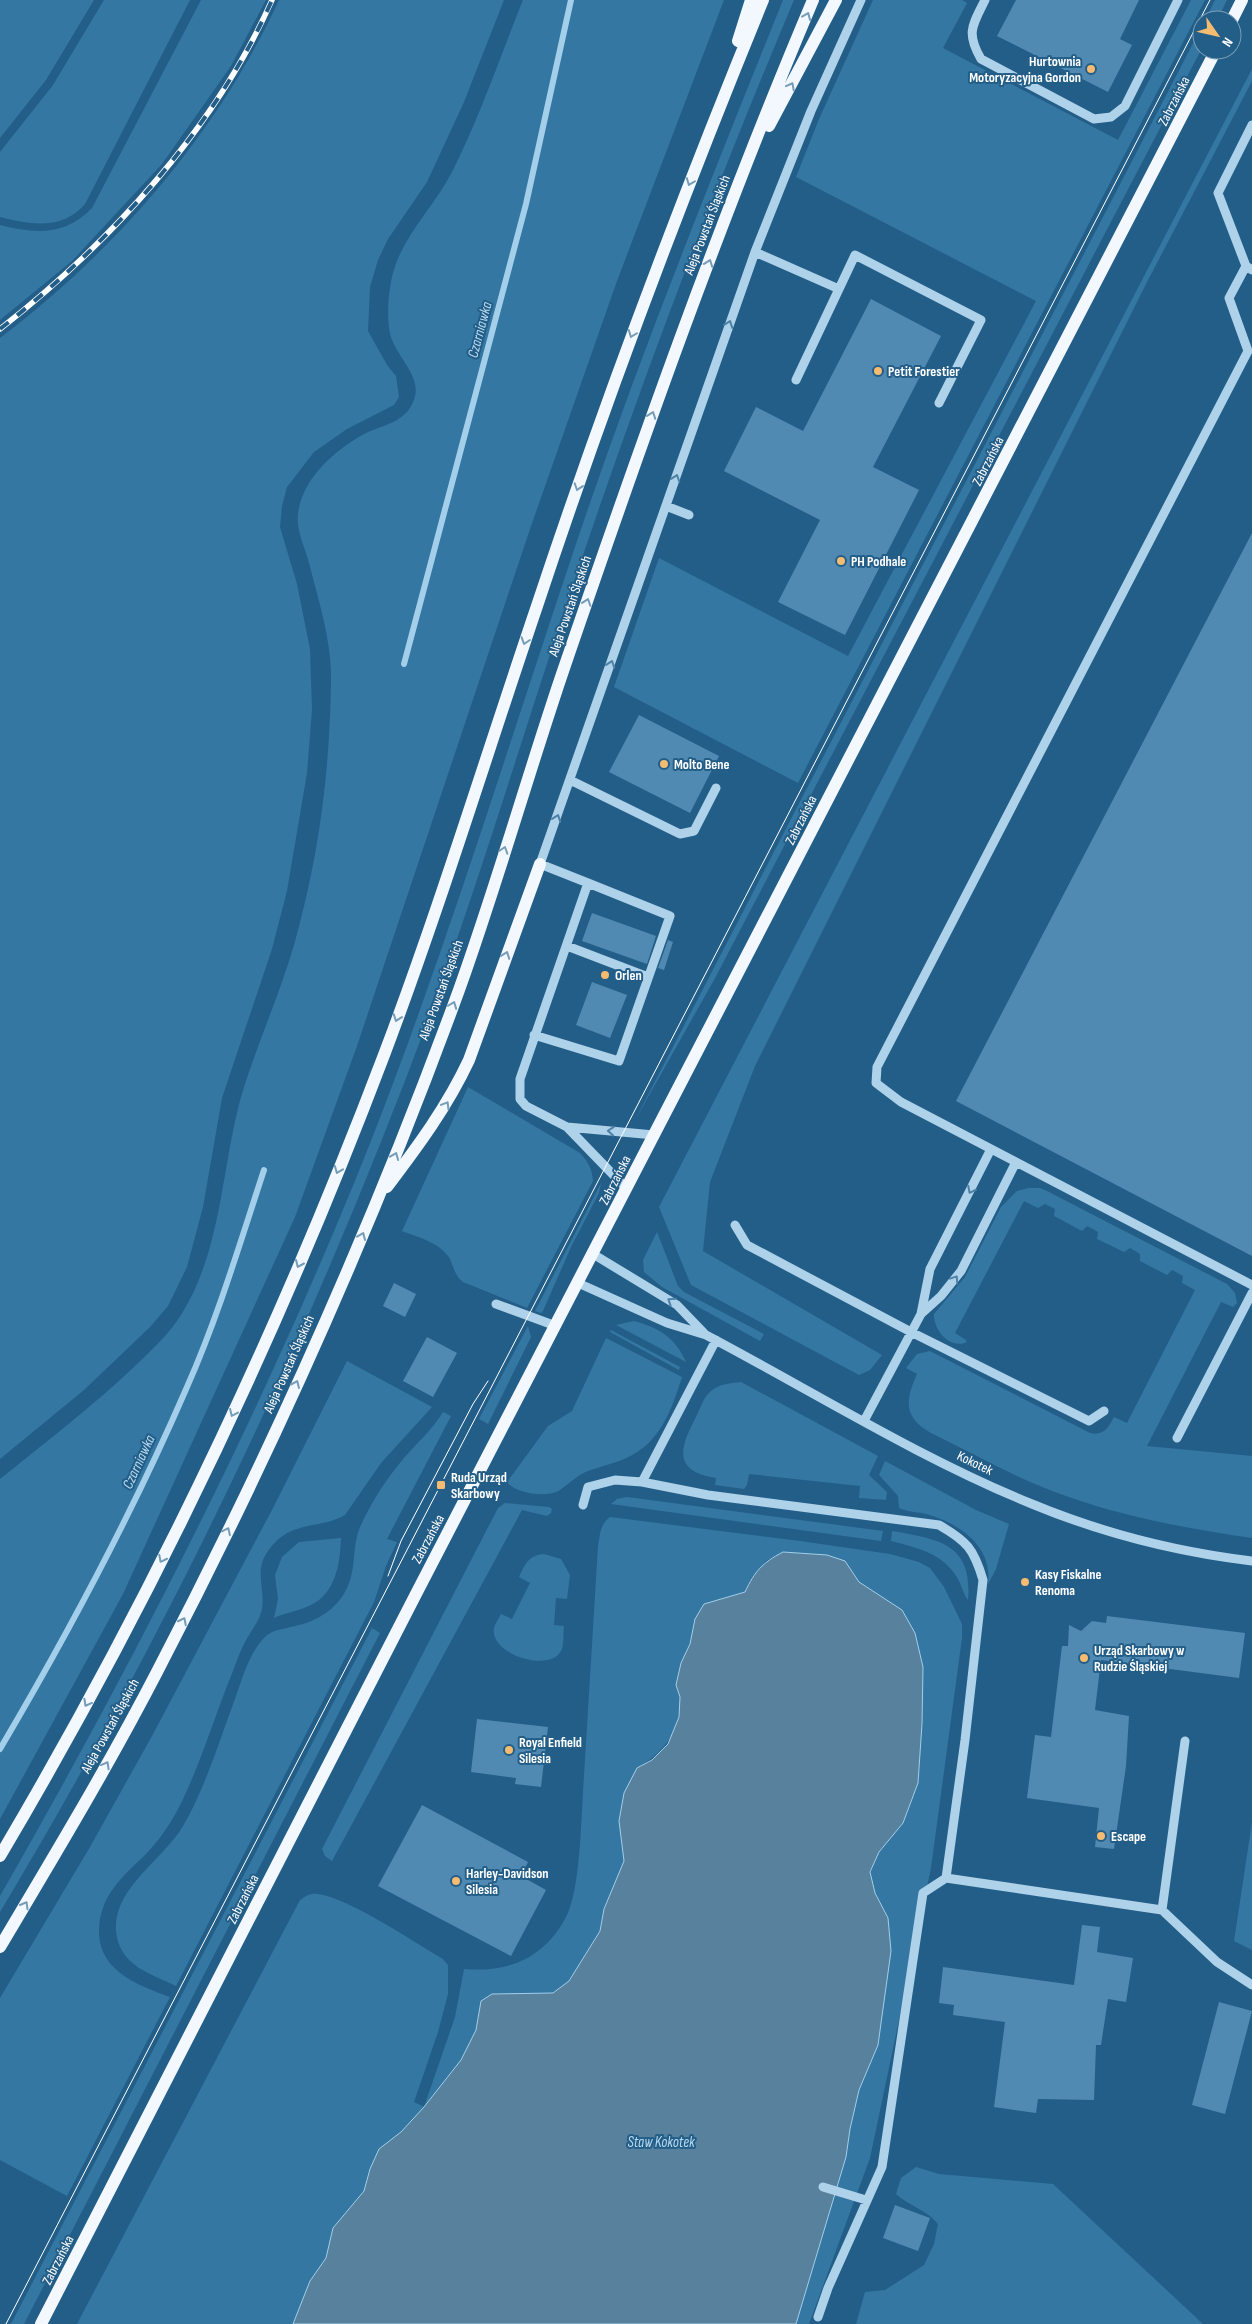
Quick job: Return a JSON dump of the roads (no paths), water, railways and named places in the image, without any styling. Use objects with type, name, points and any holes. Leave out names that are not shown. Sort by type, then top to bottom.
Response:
[{"type":"main road","points":[[707,137],[751,0]]},
{"type":"main road","points":[[0,1856],[87,1702],[184,1517],[241,1395],[318,1219],[383,1056],[426,940],[537,605],[608,400],[707,137],[763,0]]},
{"type":"main road","name":"Aleja Powstań Śląskich","points":[[0,1947],[90,1794],[156,1673],[251,1484],[377,1202],[459,989],[560,681],[645,434],[736,191],[813,0]]},
{"type":"main road","points":[[736,191],[836,0]]},
{"type":"main road","name":"Zabrzańska","points":[[42,2324],[654,1135],[1211,60]]},
{"type":"main road","points":[[377,1202],[437,1120],[455,1091],[469,1060],[540,864]]},
{"type":"street","points":[[534,1035],[619,1061],[670,916],[540,864],[755,252],[810,111],[862,0]]},
{"type":"street","points":[[985,0],[972,24],[972,43],[981,59],[1094,119],[1111,117],[1125,106],[1178,0]]},
{"type":"street","points":[[1252,124],[1218,194],[1249,268],[1229,298],[1248,351],[877,1066],[876,1083],[901,1102],[1252,1285]]},
{"type":"street","points":[[755,252],[839,289]]},
{"type":"street","points":[[796,380],[855,255],[981,320],[939,403]]},
{"type":"street","points":[[666,506],[689,515]]},
{"type":"street","points":[[570,780],[680,834],[694,831],[716,788]]},
{"type":"street","points":[[588,883],[520,1079],[520,1099],[526,1106],[567,1127],[627,1189]]},
{"type":"street","points":[[567,946],[648,977]]},
{"type":"street","points":[[567,1127],[654,1135]]},
{"type":"street","points":[[922,1314],[930,1269],[991,1149]]},
{"type":"street","points":[[864,1420],[922,1314],[954,1282],[1016,1162]]},
{"type":"street","points":[[735,1225],[747,1245],[911,1332],[1089,1421],[1104,1411]]},
{"type":"street","name":"Kokotek","points":[[593,1254],[677,1305],[706,1334],[716,1340],[978,1480],[1058,1515],[1117,1534],[1173,1548],[1252,1561]]},
{"type":"street","name":"Kokotek","points":[[578,1283],[667,1323],[706,1334]]},
{"type":"street","points":[[1177,1438],[1252,1293]]},
{"type":"street","points":[[496,1304],[556,1326]]},
{"type":"street","points":[[642,1482],[716,1340]]},
{"type":"street","points":[[583,1506],[588,1487],[615,1480],[642,1482],[708,1495],[940,1525],[958,1536],[976,1557],[983,1580],[965,1740],[946,1878]]},
{"type":"street","points":[[1162,1910],[1185,1742]]},
{"type":"street","points":[[818,2317],[828,2288],[882,2167],[922,1893],[946,1878],[1162,1910],[1227,1970],[1252,1985]]},
{"type":"street","points":[[823,2187],[866,2200]]},
{"type":"water","name":"Staw Kokotek","points":[[783,1552],[827,1555],[845,1561],[859,1582],[902,1610],[915,1633],[923,1667],[918,1783],[903,1823],[879,1852],[870,1872],[875,1893],[888,1918],[891,1951],[878,2045],[859,2090],[846,2157],[796,2324],[293,2324],[310,2281],[326,2258],[333,2228],[364,2191],[370,2169],[379,2149],[401,2132],[424,2107],[461,2060],[476,2030],[481,2001],[492,1994],[553,1993],[569,1981],[600,1931],[604,1909],[624,1861],[619,1821],[624,1793],[637,1768],[652,1760],[668,1744],[679,1717],[680,1697],[676,1685],[681,1663],[690,1644],[695,1619],[704,1604],[745,1592],[760,1568]]},
{"type":"waterway","name":"Czarniawka","points":[[404,664],[526,204],[571,0]]},
{"type":"waterway","name":"Czarniawka","points":[[0,1749],[51,1661],[99,1571],[166,1434],[209,1334],[264,1170]]},
{"type":"tram line","points":[[6,2324],[1210,0]]},
{"type":"tram line","points":[[388,1576],[401,1541],[473,1404],[488,1381]]},
{"type":"railway","points":[[0,329],[81,259],[156,181],[190,138],[221,94],[248,48],[272,0]]},
{"type":"place","name":"Hurtownia Motoryzacyjna Gordon","points":[[1091,69]]},
{"type":"place","name":"Petit Forestier","points":[[878,371]]},
{"type":"place","name":"PH Podhale","points":[[841,561]]},
{"type":"place","name":"Molto Bene","points":[[664,764]]},
{"type":"place","name":"Orlen","points":[[605,975]]},
{"type":"place","name":"Ruda Urząd Skarbowy","points":[[441,1485]]},
{"type":"place","name":"Kasy Fiskalne Renoma","points":[[1025,1582]]},
{"type":"place","name":"Urząd Skarbowy w Rudzie Śląskiej","points":[[1084,1658]]},
{"type":"place","name":"Royal Enfield Silesia","points":[[509,1750]]},
{"type":"place","name":"Escape","points":[[1101,1836]]},
{"type":"place","name":"Harley-Davidson Silesia","points":[[456,1881]]}]
